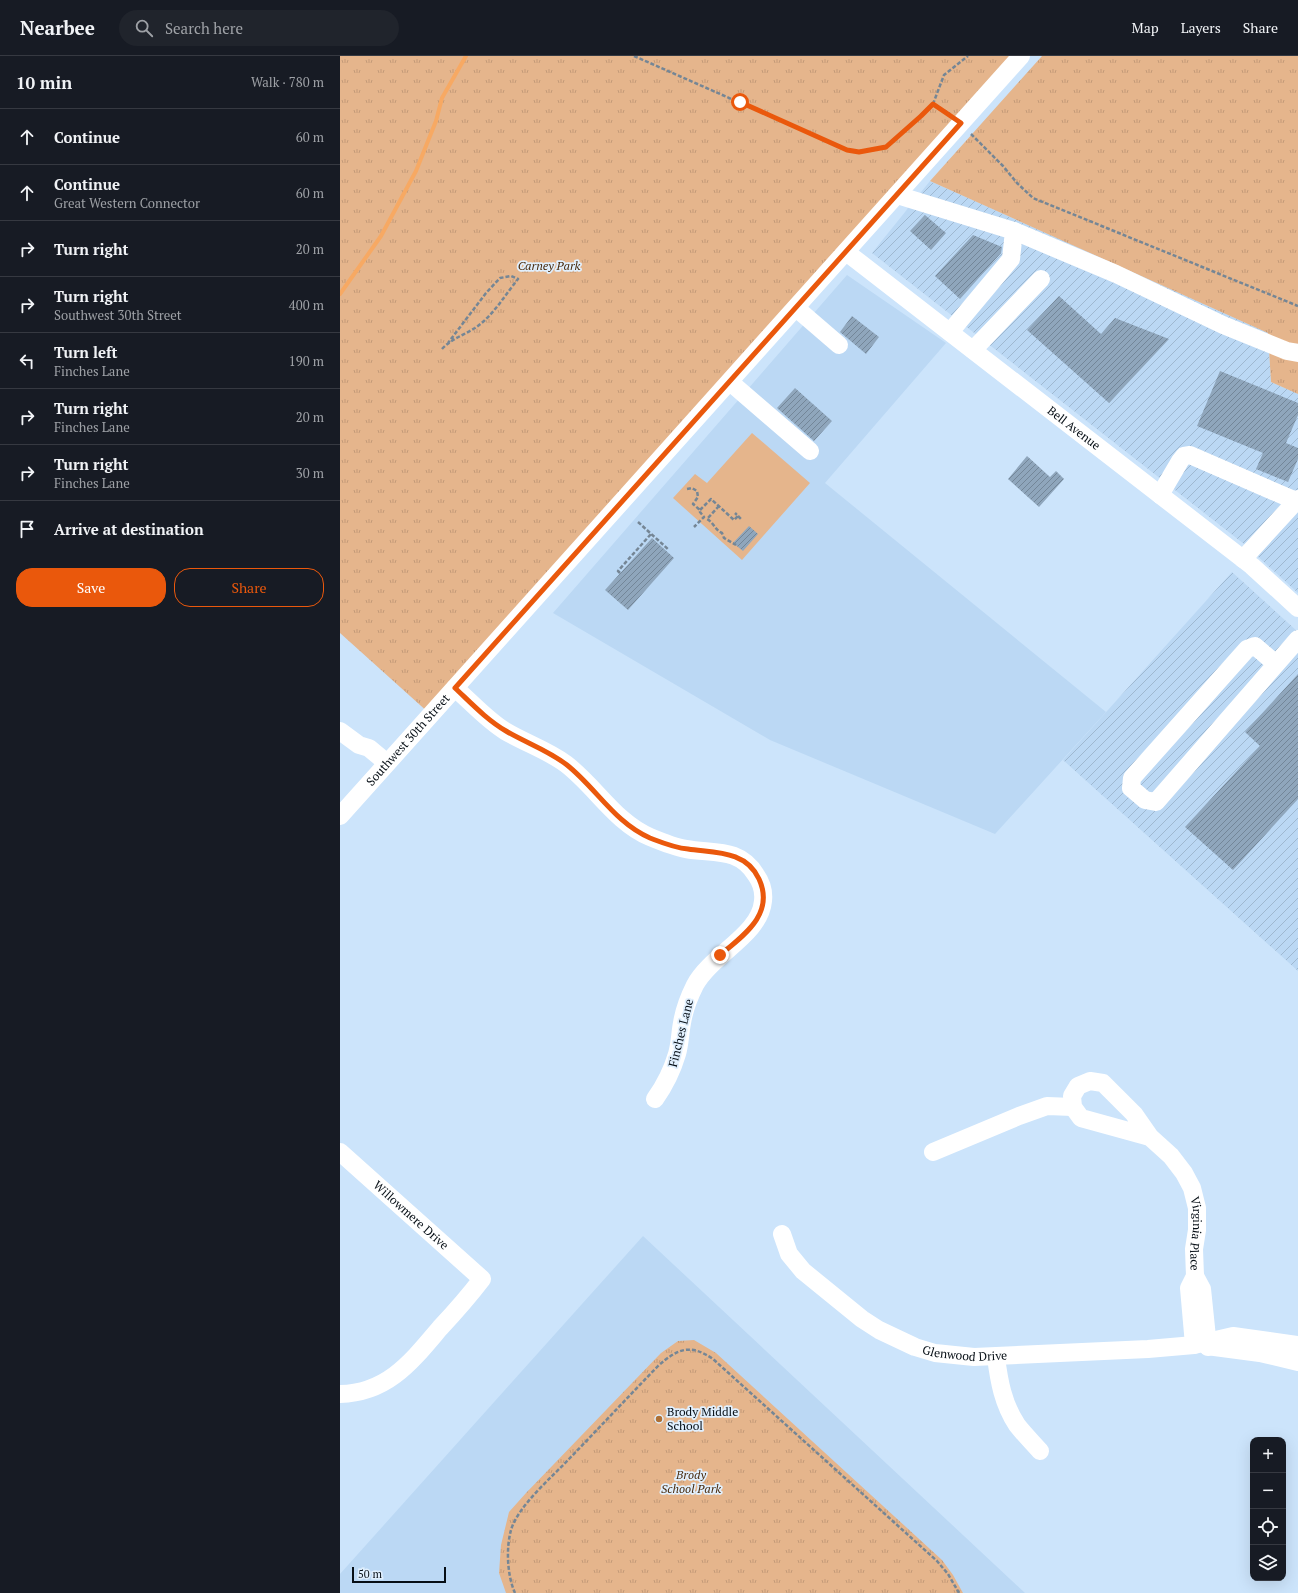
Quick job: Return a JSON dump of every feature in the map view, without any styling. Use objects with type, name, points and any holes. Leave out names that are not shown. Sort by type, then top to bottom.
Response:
[{"type":"street","name":"Southwest 30th Street","points":[[340,816],[1021,56]]},
{"type":"street","points":[[897,195],[1014,231],[1116,274],[1223,324],[1287,351],[1298,353]]},
{"type":"street","points":[[950,332],[1011,259],[1014,231]]},
{"type":"street","name":"Bell Avenue","points":[[846,252],[1243,558],[1298,608]]},
{"type":"street","points":[[973,350],[1041,279]]},
{"type":"street","points":[[796,308],[838,345]]},
{"type":"street","points":[[730,382],[810,451]]},
{"type":"street","points":[[1160,495],[1180,461],[1184,456],[1190,455],[1297,500],[1243,558]]},
{"type":"street","points":[[1276,664],[1255,646],[1247,649],[1132,778],[1131,788],[1145,800],[1156,802],[1298,639]]},
{"type":"street","name":"Finches Lane","points":[[455,688],[489,719],[505,731],[545,750],[565,763],[583,778],[614,812],[628,824],[647,836],[666,844],[686,849],[732,854],[743,860],[752,868],[759,878],[762,888],[763,901],[761,912],[755,924],[711,964],[696,984],[687,1002],[682,1021],[678,1053],[672,1071],[655,1099]]},
{"type":"street","points":[[340,731],[359,745],[369,748],[387,763]]},
{"type":"street","name":"Virginia Place","points":[[1150,1137],[1081,1118],[1073,1107],[1072,1096],[1078,1086],[1090,1080],[1103,1083],[1134,1114],[1150,1137],[1171,1156],[1184,1173],[1192,1188],[1197,1208],[1197,1230],[1194,1249],[1195,1276],[1189,1288],[1203,1344]]},
{"type":"street","points":[[932,1152],[1047,1106],[1073,1107]]},
{"type":"street","name":"Willowmere Drive","points":[[340,1152],[482,1279],[406,1366],[390,1379],[371,1388],[351,1394],[340,1394]]},
{"type":"street","name":"Glenwood Drive","points":[[782,1234],[789,1254],[803,1271],[862,1319],[879,1330],[915,1347],[935,1352],[974,1357],[996,1357],[1148,1350],[1203,1344],[1233,1336],[1298,1345]]},
{"type":"street","name":"Glenwood Drive","points":[[1203,1344],[1260,1353],[1298,1362]]},
{"type":"street","points":[[996,1357],[1000,1383],[1006,1405],[1017,1425],[1040,1451]]},
{"type":"path","points":[[634,56],[847,150],[859,152],[886,147],[933,104],[944,75],[968,56]]},
{"type":"path","points":[[933,104],[961,123],[1033,198],[1298,306]]},
{"type":"path","points":[[442,350],[486,293],[500,278],[511,276],[518,279],[490,314],[476,327],[448,343]]},
{"type":"path","points":[[687,489],[692,488],[697,491],[699,494],[698,499],[693,504],[700,510],[704,517],[713,523],[717,530],[722,533],[724,538],[736,545]]},
{"type":"path","points":[[700,510],[711,499],[734,520],[738,516]]},
{"type":"path","points":[[707,519],[719,506]]},
{"type":"path","points":[[734,513],[741,519]]},
{"type":"path","points":[[694,527],[704,517]]},
{"type":"path","points":[[638,522],[669,550]]},
{"type":"path","points":[[620,573],[618,571],[651,534]]},
{"type":"path","points":[[515,1593],[512,1586],[509,1563],[509,1545],[511,1530],[516,1519],[538,1490],[658,1366],[672,1355],[686,1349],[695,1349],[704,1352],[713,1358],[936,1561],[948,1574],[959,1593]]},
{"type":"shaded area","points":[[930,181],[1268,333],[1271,382],[1298,394],[1298,593],[1244,544],[872,253]]},
{"type":"shaded area","points":[[847,275],[946,343],[825,483],[1106,712],[995,834],[770,740],[553,613]]},
{"type":"shaded area","points":[[1232,572],[1298,632],[1298,971],[1063,760]]},
{"type":"shaded area","name":"Brody Middle School","points":[[643,1236],[1025,1593],[340,1593],[340,1574]]},
{"type":"green space","name":"Carney Park","points":[[340,56],[1012,56],[430,714],[340,633]]},
{"type":"green space","points":[[1042,56],[1298,56],[1298,394],[1271,382],[1268,333],[930,181]]},
{"type":"green space","points":[[752,433],[810,483],[742,560],[673,498],[695,474],[707,483]]},
{"type":"green space","name":"Brody School Park","points":[[694,1340],[716,1353],[942,1560],[953,1575],[963,1593],[506,1593],[499,1573],[501,1545],[509,1512],[661,1353],[678,1341]]},
{"type":"building","points":[[925,215],[946,233],[931,250],[910,231]]},
{"type":"building","points":[[973,235],[1002,247],[1001,253],[960,299],[935,276]]},
{"type":"building","points":[[1059,296],[1101,334],[1115,318],[1169,339],[1109,403],[1027,330]]},
{"type":"building","points":[[852,316],[879,337],[866,354],[840,332]]},
{"type":"building","points":[[1220,371],[1298,403],[1298,415],[1286,443],[1298,448],[1298,459],[1288,482],[1256,469],[1263,453],[1197,426]]},
{"type":"building","points":[[795,388],[832,421],[814,441],[777,408]]},
{"type":"building","points":[[1027,456],[1050,477],[1056,471],[1064,479],[1039,507],[1008,479]]},
{"type":"building","points":[[749,526],[758,534],[743,551],[733,543]]},
{"type":"building","points":[[652,538],[674,558],[628,610],[605,590]]},
{"type":"building","points":[[1298,674],[1298,799],[1233,870],[1185,827],[1260,746],[1245,732]]},
{"type":"waterway","points":[[340,294],[381,236],[416,171],[436,121],[442,98],[466,56]]},
{"type":"place","name":"Brody Middle School","points":[[659,1419]]},
{"type":"route","points":[[720,955],[747,933],[755,924],[761,912],[763,901],[762,888],[759,878],[752,868],[743,860],[732,854],[686,849],[666,844],[647,836],[628,824],[614,812],[583,778],[565,763],[545,750],[505,731],[489,719],[455,688],[961,123],[933,104],[886,147],[859,152],[847,150],[740,102]]}]
